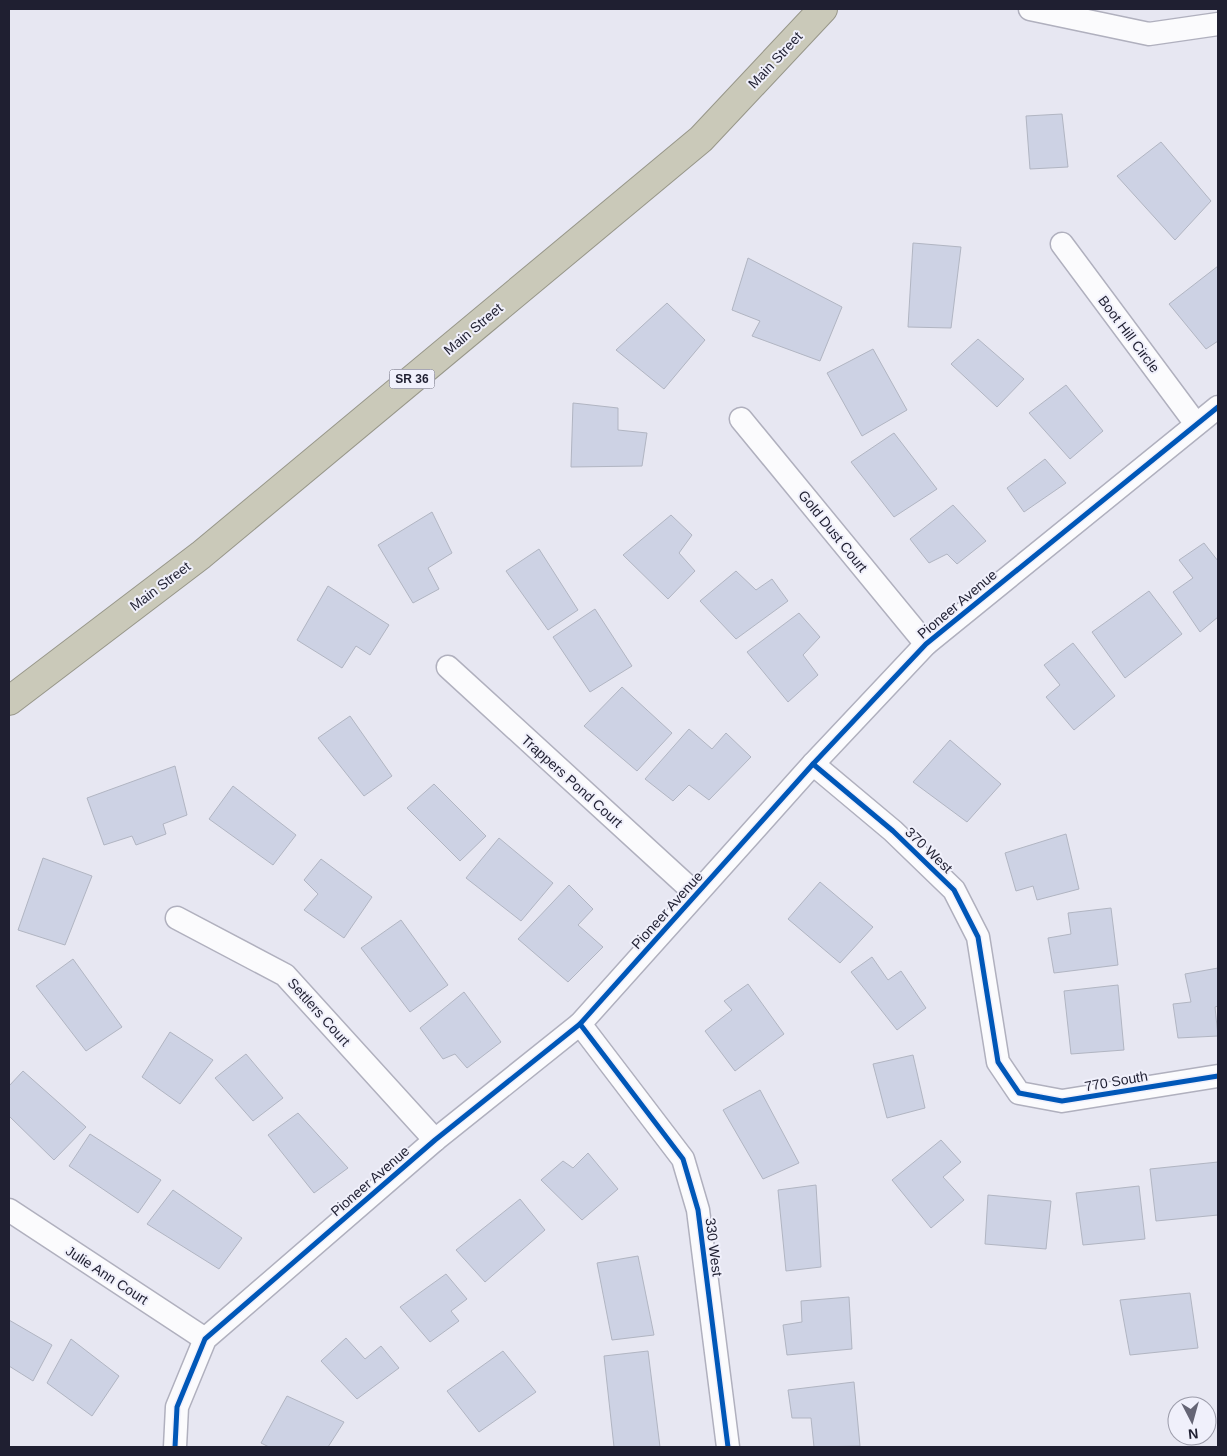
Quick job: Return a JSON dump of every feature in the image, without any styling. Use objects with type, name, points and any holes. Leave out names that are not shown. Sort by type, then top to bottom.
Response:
[{"type":"highway","name":"Main Street","points":[[9,701],[201,555],[701,139],[823,9]]},
{"type":"street","points":[[1030,9],[1149,34],[1218,24]]},
{"type":"street","name":"Boot Hill Circle","points":[[1062,244],[1196,424]]},
{"type":"street","name":"Pioneer Avenue","points":[[175,1447],[177,1407],[205,1339],[435,1140],[580,1024],[813,764],[926,644],[1218,407]]},
{"type":"street","name":"Gold Dust Court","points":[[741,419],[926,644]]},
{"type":"street","name":"Trappers Pond Court","points":[[448,668],[696,894]]},
{"type":"street","name":"370 West","points":[[813,764],[893,831],[954,890],[978,937],[998,1062],[1019,1093]]},
{"type":"street","name":"Settlers Court","points":[[177,918],[285,975],[435,1140]]},
{"type":"street","name":"330 West","points":[[580,1024],[683,1160],[698,1210],[728,1447]]},
{"type":"street","name":"770 South","points":[[1019,1093],[1062,1101],[1218,1076]]},
{"type":"street","name":"Julie Ann Court","points":[[9,1210],[205,1339]]},
{"type":"building","points":[[1062,114],[1068,167],[1030,169],[1026,116]]},
{"type":"building","points":[[1161,142],[1211,201],[1175,240],[1117,176]]},
{"type":"building","points":[[913,243],[961,247],[951,328],[908,327]]},
{"type":"building","points":[[748,258],[842,307],[820,361],[752,336],[760,321],[732,310]]},
{"type":"building","points":[[1218,266],[1218,341],[1206,349],[1169,304]]},
{"type":"building","points":[[667,303],[705,340],[664,389],[616,350]]},
{"type":"building","points":[[978,339],[1024,379],[997,407],[951,364]]},
{"type":"building","points":[[873,349],[907,410],[862,436],[827,373]]},
{"type":"building","points":[[1066,385],[1103,431],[1070,459],[1029,413]]},
{"type":"building","points":[[573,403],[618,408],[618,430],[647,433],[642,466],[571,467]]},
{"type":"building","points":[[894,433],[937,489],[894,517],[851,462]]},
{"type":"building","points":[[1045,459],[1066,483],[1024,512],[1007,488]]},
{"type":"building","points":[[953,505],[986,541],[957,564],[947,554],[929,563],[910,539]]},
{"type":"building","points":[[432,512],[452,553],[428,568],[439,589],[413,603],[378,545]]},
{"type":"building","points":[[671,515],[692,535],[679,553],[695,571],[668,599],[623,555]]},
{"type":"building","points":[[1204,543],[1218,561],[1218,617],[1200,632],[1173,592],[1193,578],[1179,560]]},
{"type":"building","points":[[539,549],[578,610],[548,630],[506,571]]},
{"type":"building","points":[[736,571],[756,590],[772,579],[788,601],[736,639],[700,601]]},
{"type":"building","points":[[328,586],[389,625],[370,655],[356,646],[342,668],[297,640]]},
{"type":"building","points":[[1149,591],[1182,634],[1125,678],[1092,632]]},
{"type":"building","points":[[595,609],[632,666],[590,692],[553,637]]},
{"type":"building","points":[[799,613],[820,637],[803,655],[818,675],[788,702],[747,652]]},
{"type":"building","points":[[1073,643],[1115,696],[1074,730],[1046,697],[1060,685],[1044,665]]},
{"type":"building","points":[[622,687],[672,733],[637,771],[584,726]]},
{"type":"building","points":[[350,716],[392,776],[364,796],[318,738]]},
{"type":"building","points":[[689,729],[712,749],[726,733],[751,757],[709,800],[689,785],[673,801],[645,779]]},
{"type":"building","points":[[950,740],[1001,784],[967,822],[913,782]]},
{"type":"building","points":[[175,766],[187,815],[163,824],[166,834],[136,845],[132,836],[104,845],[87,798]]},
{"type":"building","points":[[434,784],[486,836],[460,861],[407,808]]},
{"type":"building","points":[[233,786],[296,835],[273,865],[209,819]]},
{"type":"building","points":[[1066,834],[1079,889],[1037,900],[1033,886],[1016,891],[1005,853]]},
{"type":"building","points":[[499,838],[553,883],[521,921],[466,878]]},
{"type":"building","points":[[43,858],[92,876],[65,945],[18,930]]},
{"type":"building","points":[[321,859],[372,897],[344,938],[304,910],[318,894],[304,880]]},
{"type":"building","points":[[820,882],[873,927],[840,963],[788,919]]},
{"type":"building","points":[[569,885],[593,909],[578,925],[603,947],[568,982],[518,939]]},
{"type":"building","points":[[1111,908],[1118,965],[1054,973],[1048,938],[1071,934],[1068,913]]},
{"type":"building","points":[[401,920],[448,985],[410,1012],[361,948]]},
{"type":"building","points":[[872,957],[888,980],[901,971],[926,1008],[897,1030],[851,972]]},
{"type":"building","points":[[73,959],[122,1027],[86,1051],[36,986]]},
{"type":"building","points":[[1218,968],[1218,1006],[1215,1007],[1218,1036],[1178,1038],[1173,1004],[1191,1002],[1185,974]]},
{"type":"building","points":[[748,984],[784,1034],[735,1071],[705,1031],[732,1010],[724,1001]]},
{"type":"building","points":[[1118,985],[1124,1050],[1071,1054],[1064,991]]},
{"type":"building","points":[[464,992],[501,1042],[467,1068],[455,1054],[443,1059],[420,1028]]},
{"type":"building","points":[[170,1032],[213,1060],[180,1104],[142,1077]]},
{"type":"building","points":[[246,1054],[283,1098],[253,1121],[215,1078]]},
{"type":"building","points":[[913,1055],[925,1108],[887,1118],[873,1064]]},
{"type":"building","points":[[23,1071],[86,1127],[54,1160],[9,1116],[9,1086]]},
{"type":"building","points":[[760,1090],[799,1163],[763,1179],[723,1110]]},
{"type":"building","points":[[298,1113],[348,1168],[314,1193],[268,1135]]},
{"type":"building","points":[[90,1134],[161,1180],[138,1213],[69,1166]]},
{"type":"building","points":[[941,1140],[961,1162],[943,1177],[964,1200],[931,1228],[892,1180]]},
{"type":"building","points":[[588,1153],[618,1189],[582,1220],[541,1180],[563,1161],[573,1168]]},
{"type":"building","points":[[1218,1162],[1218,1215],[1156,1221],[1150,1169]]},
{"type":"building","points":[[816,1185],[821,1267],[786,1271],[778,1190]]},
{"type":"building","points":[[1139,1186],[1145,1239],[1083,1245],[1076,1193]]},
{"type":"building","points":[[173,1190],[242,1238],[219,1269],[147,1224]]},
{"type":"building","points":[[988,1195],[1051,1201],[1046,1249],[985,1244]]},
{"type":"building","points":[[520,1199],[545,1230],[485,1282],[456,1250]]},
{"type":"building","points":[[638,1256],[654,1335],[612,1340],[597,1263]]},
{"type":"building","points":[[446,1274],[467,1299],[451,1311],[459,1321],[430,1342],[400,1307]]},
{"type":"building","points":[[1190,1293],[1198,1348],[1130,1355],[1120,1300]]},
{"type":"building","points":[[849,1297],[852,1349],[787,1355],[783,1325],[802,1322],[801,1301]]},
{"type":"building","points":[[9,1320],[52,1345],[33,1381],[9,1366]]},
{"type":"building","points":[[346,1338],[365,1359],[381,1346],[399,1368],[357,1399],[321,1361]]},
{"type":"building","points":[[71,1339],[119,1376],[92,1416],[47,1383]]},
{"type":"building","points":[[503,1351],[536,1392],[479,1432],[447,1391]]},
{"type":"building","points":[[648,1351],[660,1447],[614,1447],[604,1356]]},
{"type":"building","points":[[854,1382],[860,1446],[814,1447],[811,1418],[792,1418],[788,1390]]},
{"type":"building","points":[[287,1396],[344,1422],[328,1447],[269,1447],[261,1443]]},
{"type":"cycle path","points":[[175,1447],[177,1407],[205,1339],[435,1140],[580,1024],[813,764],[926,644],[1218,407]]},
{"type":"cycle path","points":[[813,764],[893,831],[954,890],[978,937],[998,1062],[1019,1093],[1062,1101],[1218,1076]]},
{"type":"cycle path","points":[[580,1024],[683,1159],[698,1210],[728,1447]]}]
